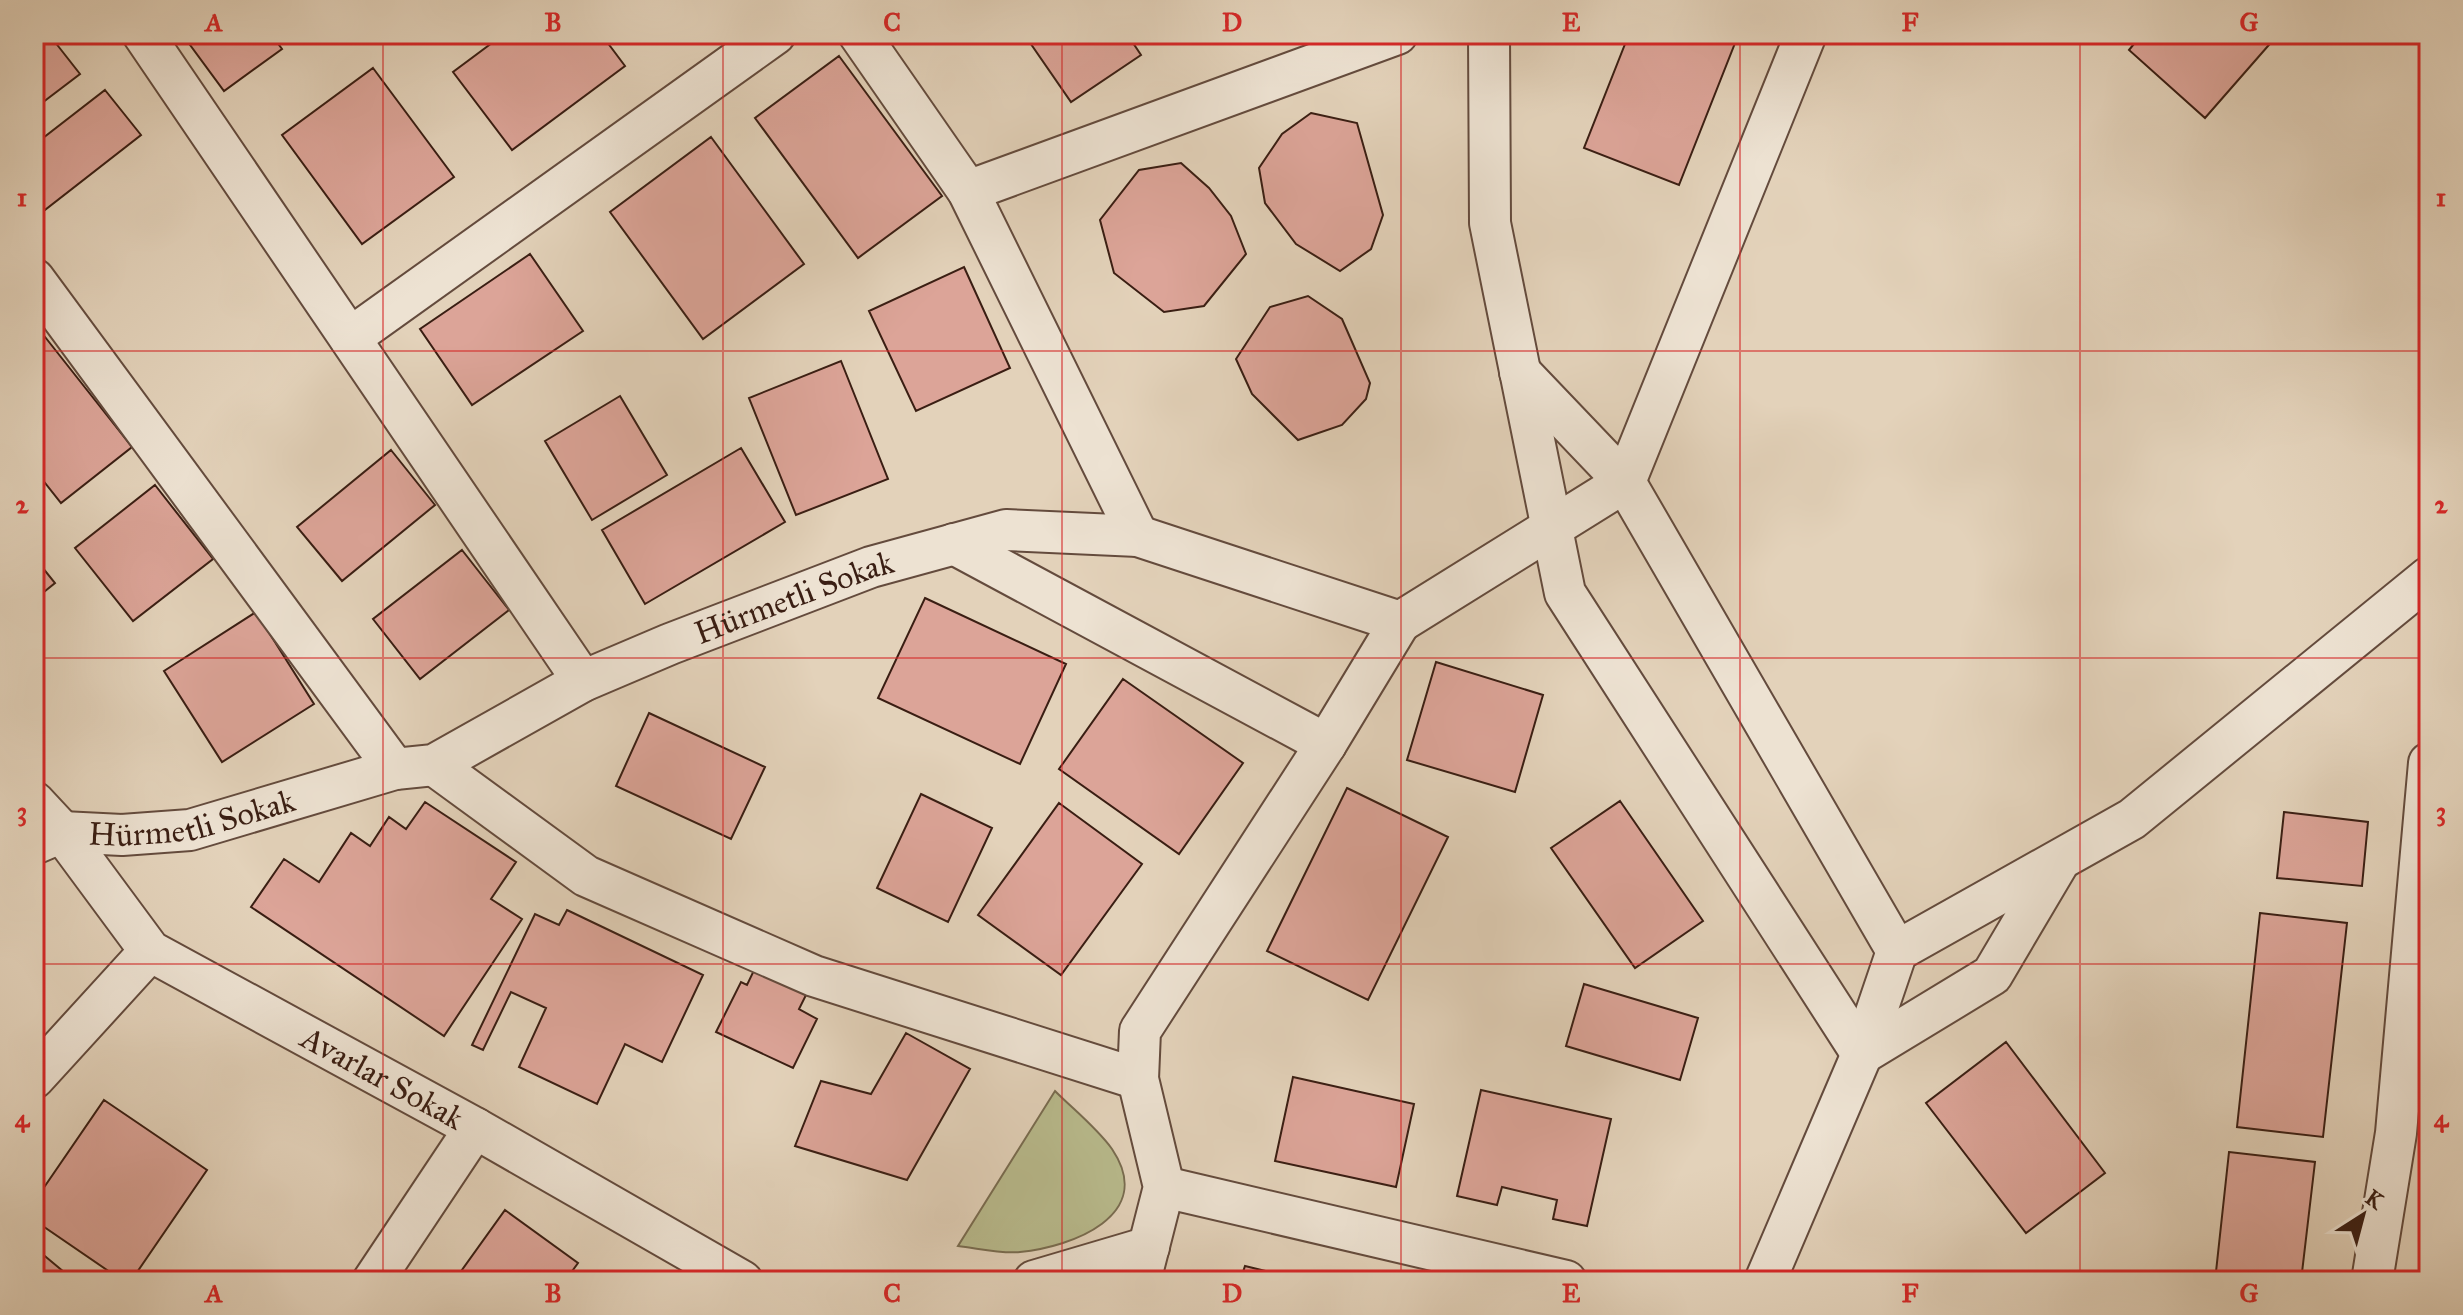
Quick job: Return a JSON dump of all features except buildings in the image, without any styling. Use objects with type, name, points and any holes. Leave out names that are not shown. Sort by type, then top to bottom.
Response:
[{"type":"street","points":[[143,34],[583,681]]},
{"type":"street","points":[[350,338],[775,34]]},
{"type":"street","points":[[859,34],[968,191],[1138,536]]},
{"type":"street","points":[[968,191],[1397,34]]},
{"type":"street","points":[[1489,34],[1490,223],[1565,593],[1862,1054]]},
{"type":"street","points":[[1034,1281],[1145,1264],[1164,1187],[1138,1079],[1140,1031],[1326,744],[1400,622],[1625,482],[1806,34]]},
{"type":"street","points":[[34,279],[414,767],[586,876],[814,976],[1138,1079]]},
{"type":"street","points":[[1520,372],[1625,482],[1897,951]]},
{"type":"street","name":"Hürmetli Sokak","points":[[48,838],[190,830],[414,767],[583,681],[871,567],[1006,530],[1138,536],[1400,622]]},
{"type":"street","points":[[954,544],[1326,744]]},
{"type":"street","points":[[1765,1281],[1862,1054],[1897,951],[2058,864],[2132,819],[2420,599]]},
{"type":"street","points":[[2372,1281],[2396,1133],[2429,763]]},
{"type":"street","name":"Avarlar Sokak","points":[[34,802],[48,838],[150,951],[475,1128],[742,1281]]},
{"type":"street","points":[[1862,1054],[1992,975],[2058,864]]},
{"type":"street","points":[[34,1078],[150,951]]},
{"type":"street","points":[[373,1281],[475,1128]]},
{"type":"street","points":[[1164,1187],[1474,1271],[1566,1281]]},
{"type":"green space","points":[[1055,1091],[1112,1149],[1123,1172],[1124,1193],[1116,1210],[1102,1224],[1083,1235],[1040,1249],[1005,1252],[958,1246]]}]
